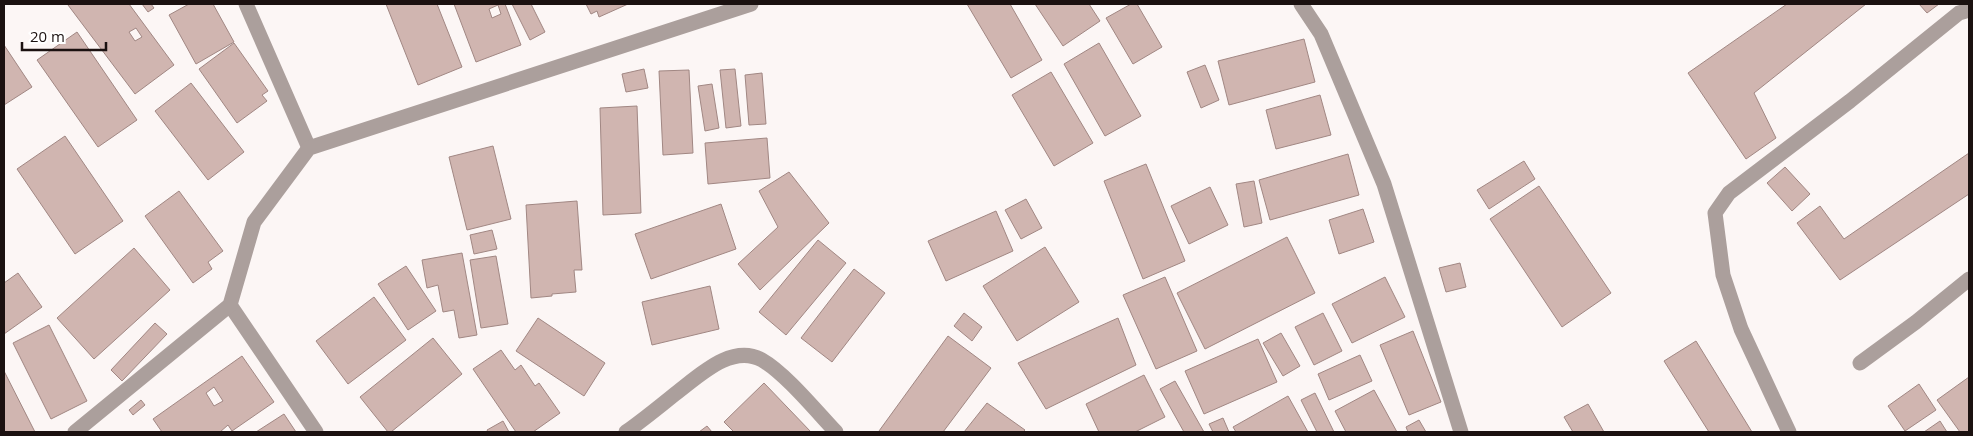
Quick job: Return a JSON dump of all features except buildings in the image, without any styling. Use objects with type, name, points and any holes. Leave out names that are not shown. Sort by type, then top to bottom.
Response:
[{"type":"street","points":[[246,4],[309,148]]},
{"type":"street","points":[[75,432],[230,305],[254,222],[309,148],[751,4]]},
{"type":"street","points":[[1300,4],[1321,34],[1384,184],[1461,432]]},
{"type":"street","points":[[1789,432],[1741,330],[1723,275],[1715,213],[1729,193],[1850,101],[1959,13],[1969,10]]},
{"type":"street","points":[[1860,363],[1916,322],[1969,279]]},
{"type":"street","points":[[230,305],[316,432]]},
{"type":"street","points":[[626,432],[712,366],[731,357],[746,354],[761,359],[776,370],[836,432]]}]
